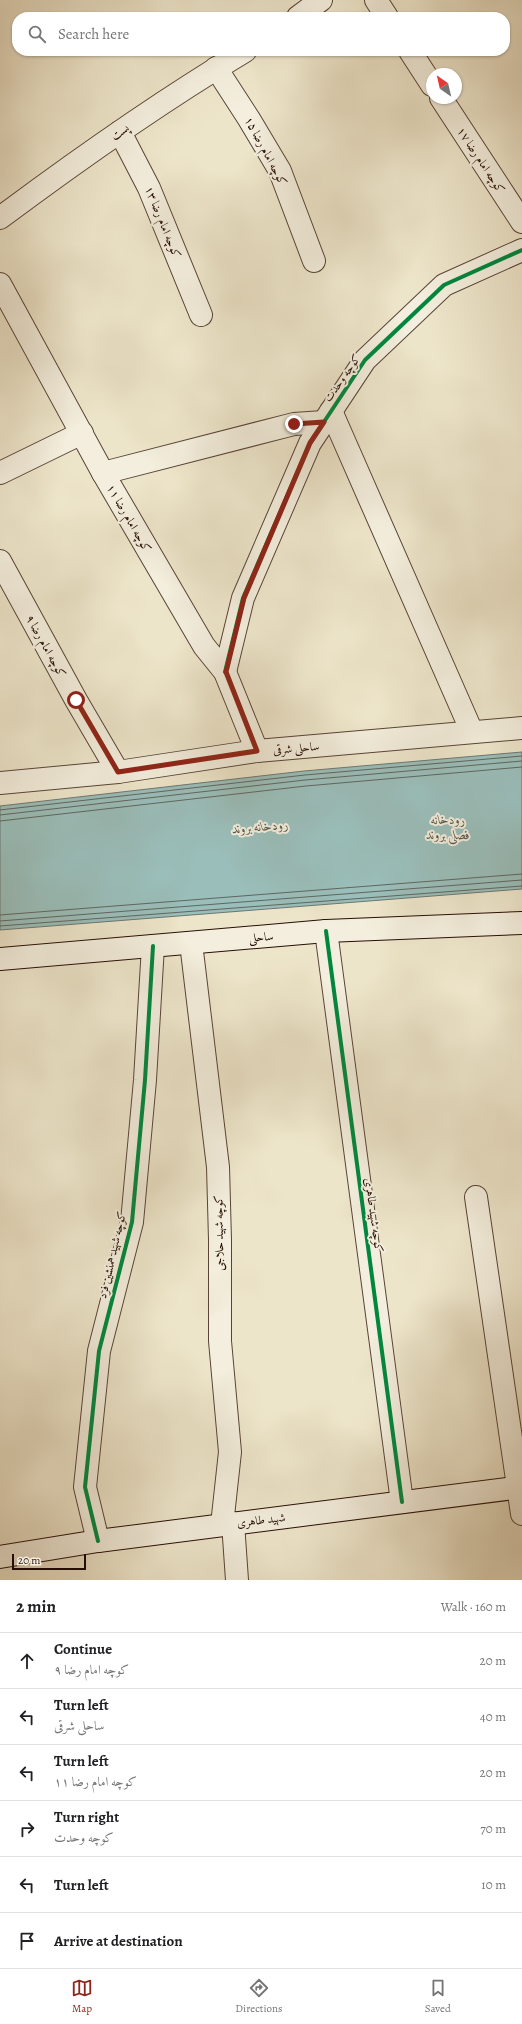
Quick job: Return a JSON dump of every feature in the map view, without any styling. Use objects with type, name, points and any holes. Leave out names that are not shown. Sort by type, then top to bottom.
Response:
[{"type":"street","points":[[305,12],[321,0]]},
{"type":"street","points":[[376,0],[384,12]]},
{"type":"street","name":"پست","points":[[0,218],[58,175],[169,98],[236,56]]},
{"type":"street","points":[[413,56],[426,76]]},
{"type":"street","name":"کوچه امام رضا ۱۵","points":[[216,68],[280,171],[314,261]]},
{"type":"street","name":"کوچه امام رضا ۱۷","points":[[445,104],[522,222]]},
{"type":"street","name":"کوچه امام رضا ۱۳","points":[[120,132],[149,188],[200,315]]},
{"type":"street","name":"کوچه وحدت","points":[[226,672],[244,598],[310,443],[365,360],[444,285],[522,250]]},
{"type":"street","name":"کوچه امام رضا ۱۱","points":[[0,284],[103,473],[204,646],[226,672],[257,751]]},
{"type":"street","points":[[103,473],[328,416],[472,732]]},
{"type":"street","points":[[0,473],[82,433]]},
{"type":"street","name":"کوچه امام رضا ۹","points":[[0,561],[76,700],[118,772]]},
{"type":"street","name":"ساحلی شرقی","points":[[0,783],[118,772],[257,751],[522,728]]},
{"type":"street","name":"ساحلی","points":[[0,959],[326,932],[522,923]]},
{"type":"street","name":"کوچه شهید طاهری","points":[[326,932],[402,1502]]},
{"type":"street","name":"کوچه شهید حلاجی","points":[[191,943],[218,1167],[220,1341],[230,1452],[227,1524],[237,1580]]},
{"type":"street","name":"کوچه شهید همنشین فرد","points":[[98,1541],[85,1487],[99,1351],[132,1222],[145,1080],[153,946]]},
{"type":"street","points":[[476,1198],[520,1487],[522,1514]]},
{"type":"street","name":"شهید طاهری","points":[[0,1557],[98,1541],[520,1487]]},
{"type":"water","name":"رودخانه فصلی بروند","points":[[522,752],[522,889],[0,930],[0,806],[304,771]]},
{"type":"cycle path","points":[[225,672],[243,598],[310,443],[365,360],[444,285],[522,250]]},
{"type":"cycle path","points":[[326,931],[402,1502]]},
{"type":"cycle path","points":[[98,1541],[85,1487],[99,1351],[132,1222],[145,1080],[153,946]]},
{"type":"route","points":[[76,700],[118,772],[257,751],[226,672],[244,598],[310,443],[324,422],[294,424]]},
{"type":"water label","name":"رودخانه بروند","points":[[260,826]]}]
